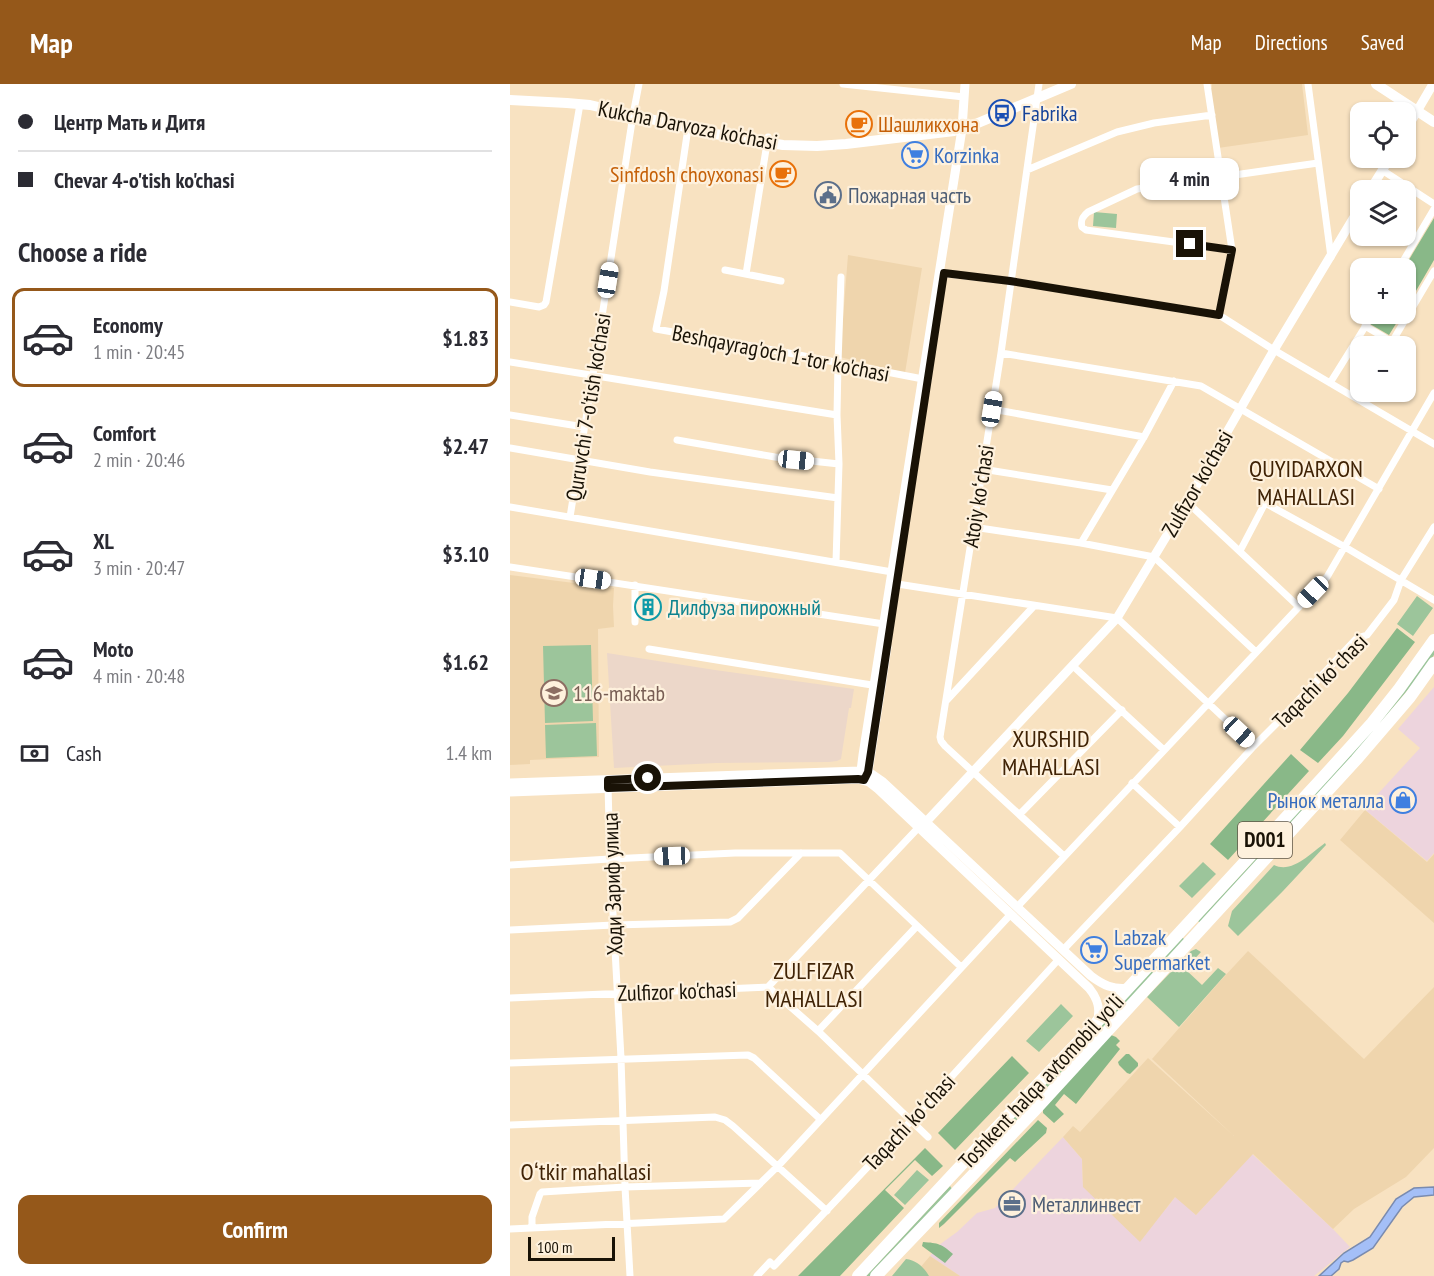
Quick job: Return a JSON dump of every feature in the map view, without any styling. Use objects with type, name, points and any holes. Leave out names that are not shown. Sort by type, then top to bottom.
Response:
[{"type":"highway","name":"Toshkent halqa avtomobil yo'li","points":[[858,1276],[1129,988],[1372,723],[1434,640]]},
{"type":"highway","name":"Toshkent halqa avtomobil yo'li","points":[[876,1276],[1195,936],[1375,738],[1410,697],[1434,663]]},
{"type":"highway","points":[[1185,927],[1195,936]]},
{"type":"highway","points":[[979,1146],[990,1157]]},
{"type":"highway","points":[[951,1176],[961,1187]]},
{"type":"main road","points":[[864,774],[952,205],[963,126],[965,84]]},
{"type":"main road","name":"Kukcha Darvoza ko'chasi","points":[[510,95],[581,97],[688,128],[767,140],[820,140],[943,126],[963,126],[1055,84]]},
{"type":"main road","name":"Kukcha Darvoza ko'chasi","points":[[1038,91],[1071,84]]},
{"type":"main road","points":[[1376,84],[1434,114]]},
{"type":"main road","points":[[1387,84],[1434,122]]},
{"type":"main road","points":[[1416,113],[1433,84]]},
{"type":"main road","name":"Kukcha Darvoza ko'chasi","points":[[510,100],[580,104],[634,112],[767,140]]},
{"type":"main road","points":[[1376,180],[1384,168]]},
{"type":"main road","name":"Zulfizor ko'chasi","points":[[923,825],[1117,618],[1350,224]]},
{"type":"main road","points":[[877,686],[884,624],[894,578]]},
{"type":"main road","points":[[510,792],[608,784],[864,774],[923,825],[1082,975],[1098,1001],[1097,1022]]},
{"type":"main road","points":[[510,783],[608,784]]},
{"type":"main road","points":[[1082,975],[1108,987],[1129,988]]},
{"type":"street","name":"Quruvchi 7-o'tish ko'chasi","points":[[570,517],[639,84]]},
{"type":"street","points":[[843,84],[964,97]]},
{"type":"street","points":[[1207,84],[1232,250],[1219,315]]},
{"type":"street","points":[[1308,84],[1331,257]]},
{"type":"street","name":"Atoiy koʻchasi","points":[[1038,91],[992,409],[940,733],[941,741],[1064,856]]},
{"type":"street","points":[[510,302],[539,307],[546,302],[580,104]]},
{"type":"street","points":[[1027,170],[1117,132],[1154,123],[1212,115]]},
{"type":"street","name":"Beshqayrag'och 1-tor ko'chasi","points":[[688,128],[664,291],[656,329],[925,379]]},
{"type":"street","points":[[746,274],[767,140]]},
{"type":"street","points":[[1232,250],[1086,230],[1082,227],[1082,220],[1084,214],[1137,189],[1318,163]]},
{"type":"street","points":[[1382,171],[1434,204]]},
{"type":"street","points":[[1405,258],[1434,209]]},
{"type":"street","points":[[725,270],[781,281]]},
{"type":"street","points":[[1330,383],[1365,326],[1392,342],[1434,271]]},
{"type":"street","points":[[942,273],[1010,281],[1219,315],[1434,444]]},
{"type":"street","points":[[836,562],[841,277]]},
{"type":"street","points":[[1000,353],[1205,387],[1379,489]]},
{"type":"street","points":[[510,362],[837,416]]},
{"type":"street","points":[[1081,543],[1144,437],[1174,381]]},
{"type":"street","points":[[510,1229],[724,1219],[728,1216],[778,1166],[1132,783],[1328,577],[1434,393]]},
{"type":"street","points":[[992,409],[1144,437]]},
{"type":"street","points":[[510,415],[584,427]]},
{"type":"street","points":[[677,440],[775,457],[839,465]]},
{"type":"street","points":[[510,448],[650,472],[838,498]]},
{"type":"street","points":[[982,469],[1112,490]]},
{"type":"street","points":[[1187,502],[1299,607]]},
{"type":"street","points":[[1240,551],[1264,505],[1268,504],[1434,600]]},
{"type":"street","points":[[510,507],[836,562],[963,594],[1117,618],[1254,746]]},
{"type":"street","points":[[973,527],[1081,543],[1154,557],[1256,652]]},
{"type":"street","name":"Taqachi koʻchasi","points":[[758,1276],[770,1262],[774,1266],[827,1211],[1254,746],[1357,638],[1367,635],[1394,600],[1401,580],[1434,527]]},
{"type":"street","points":[[510,567],[884,624]]},
{"type":"street","points":[[635,585],[635,622]]},
{"type":"street","points":[[945,702],[1034,606]]},
{"type":"street","points":[[649,649],[877,686]]},
{"type":"street","points":[[1073,666],[1164,750]]},
{"type":"street","points":[[1020,814],[1122,711]]},
{"type":"street","points":[[1132,783],[1180,827]]},
{"type":"street","name":"Ходи Зариф улица","points":[[608,784],[630,1276]]},
{"type":"street","name":"Zulfizor ko'chasi","points":[[510,998],[768,987],[923,825]]},
{"type":"street","points":[[510,865],[735,853],[840,853],[961,967]]},
{"type":"street","points":[[510,930],[730,922],[738,918],[801,853]]},
{"type":"street","points":[[818,1031],[917,926]]},
{"type":"street","points":[[768,987],[818,1031],[928,1137]]},
{"type":"street","points":[[510,1063],[746,1054],[750,1055],[820,1119]]},
{"type":"street","points":[[510,1125],[715,1118],[725,1120],[827,1211]]},
{"type":"street","points":[[532,1228],[532,1217],[542,1192],[760,1183]]},
{"type":"shaded area","points":[[1212,84],[1302,84],[1308,135],[1218,148],[1208,89],[1212,88]]},
{"type":"shaded area","points":[[848,255],[922,268],[905,373],[840,357]]},
{"type":"shaded area","name":"116-maktab","points":[[510,575],[614,588],[614,627],[598,629],[599,757],[530,760],[530,764],[510,765]]},
{"type":"shaded area","points":[[607,653],[854,689],[841,759],[829,762],[716,763],[614,768]]},
{"type":"shaded area","name":"Рынок металла","points":[[1434,687],[1434,853],[1427,861],[1364,809],[1420,748],[1398,729]]},
{"type":"shaded area","points":[[1365,810],[1427,862],[1434,854],[1434,923],[1340,840]]},
{"type":"shaded area","points":[[1248,951],[1364,1059],[1434,987],[1434,1148],[1406,1177],[1354,1209],[1333,1229],[1253,1154],[1196,1215],[1175,1197],[1140,1242],[1083,1187],[1082,1159],[1063,1137],[1073,1126],[1080,1132],[1148,1058],[1234,1136],[1152,1059]]},
{"type":"shaded area","name":"Металлинвест","points":[[1063,1137],[1082,1159],[1083,1187],[1165,1210],[1176,1196],[1196,1215],[1252,1154],[1350,1247],[1314,1276],[960,1276],[930,1256],[939,1245],[977,1213],[995,1208]]},
{"type":"shaded area","points":[[930,1256],[960,1276],[913,1276]]},
{"type":"green space","points":[[1094,212],[1117,214],[1116,228],[1093,226]]},
{"type":"green space","points":[[1434,218],[1434,260],[1416,291],[1416,258],[1410,258]]},
{"type":"green space","points":[[1370,324],[1396,324],[1389,335]]},
{"type":"green space","points":[[1417,596],[1433,608],[1413,636],[1397,624]]},
{"type":"green space","points":[[1397,628],[1415,642],[1343,736],[1318,763],[1300,750],[1348,693]]},
{"type":"green space","points":[[591,645],[593,721],[545,723],[543,646]]},
{"type":"green space","points":[[1434,648],[1434,655],[1416,680],[1357,751],[1200,923],[1198,921],[1263,851]]},
{"type":"green space","points":[[596,723],[597,756],[546,758],[545,725]]},
{"type":"green space","points":[[1291,754],[1309,771],[1228,860],[1210,844]]},
{"type":"green space","points":[[1325,843],[1326,845],[1283,891],[1238,936],[1228,926],[1232,911],[1274,865],[1288,867],[1294,865]]},
{"type":"green space","points":[[1203,862],[1216,874],[1192,898],[1179,886]]},
{"type":"green space","points":[[1182,937],[1185,940],[994,1144],[991,1142]]},
{"type":"green space","points":[[1196,949],[1201,952],[1185,969],[1202,985],[1218,968],[1226,974],[1179,1027],[1147,997],[1191,951]]},
{"type":"green space","points":[[1061,1004],[1073,1016],[1039,1052],[1026,1041]]},
{"type":"green space","points":[[1111,1035],[1120,1041],[1116,1045],[1120,1049],[1076,1104],[1064,1094],[1055,1105],[1064,1114],[1054,1123],[1043,1113],[1043,1107]]},
{"type":"green space","points":[[1126,1054],[1138,1063],[1130,1074],[1118,1062]]},
{"type":"green space","points":[[1012,1056],[1029,1073],[955,1150],[938,1133]]},
{"type":"green space","points":[[1038,1120],[1047,1128],[1046,1133],[1015,1162],[1010,1158],[939,1228],[939,1223]]},
{"type":"green space","points":[[925,1148],[943,1166],[932,1176],[915,1160],[885,1190],[904,1208],[840,1276],[798,1276]]},
{"type":"green space","points":[[917,1170],[929,1180],[905,1205],[894,1195]]},
{"type":"green space","points":[[950,1186],[952,1189],[871,1276],[866,1276]]},
{"type":"green space","points":[[923,1242],[940,1245],[953,1254],[945,1263],[922,1246]]},
{"type":"green space","points":[[906,1259],[919,1265],[929,1276],[892,1276]]},
{"type":"water","points":[[1434,1187],[1434,1195],[1414,1197],[1402,1207],[1373,1248],[1353,1260],[1341,1263],[1339,1269],[1331,1276],[1319,1276],[1344,1253],[1370,1237],[1396,1199],[1414,1188]]},
{"type":"place","name":"Fabrika","points":[[1002,113]]},
{"type":"place","name":"Шашликхона","points":[[859,124]]},
{"type":"place","name":"Korzinka","points":[[915,155]]},
{"type":"place","name":"Sinfdosh choyxonasi","points":[[783,174]]},
{"type":"place","name":"Пожарная часть","points":[[828,195]]},
{"type":"place","name":"Дилфуза пирожный","points":[[648,607]]},
{"type":"place","name":"116-maktab","points":[[554,693]]},
{"type":"place","name":"Рынок металла","points":[[1403,800]]},
{"type":"place","name":"Labzak Supermarket","points":[[1094,950]]},
{"type":"place","name":"Металлинвест","points":[[1012,1204]]},
{"type":"district","name":"QUYIDARXON MAHALLASI","points":[[1306,483]]},
{"type":"district","name":"XURSHID MAHALLASI","points":[[1051,753]]},
{"type":"district","name":"ZULFIZAR MAHALLASI","points":[[814,985]]},
{"type":"district","name":"Oʻtkir mahallasi","points":[[586,1172]]},
{"type":"route","points":[[648,778],[608,780],[608,788],[864,780],[868,772],[944,273],[1010,281],[1219,315],[1232,250],[1190,244]]}]
